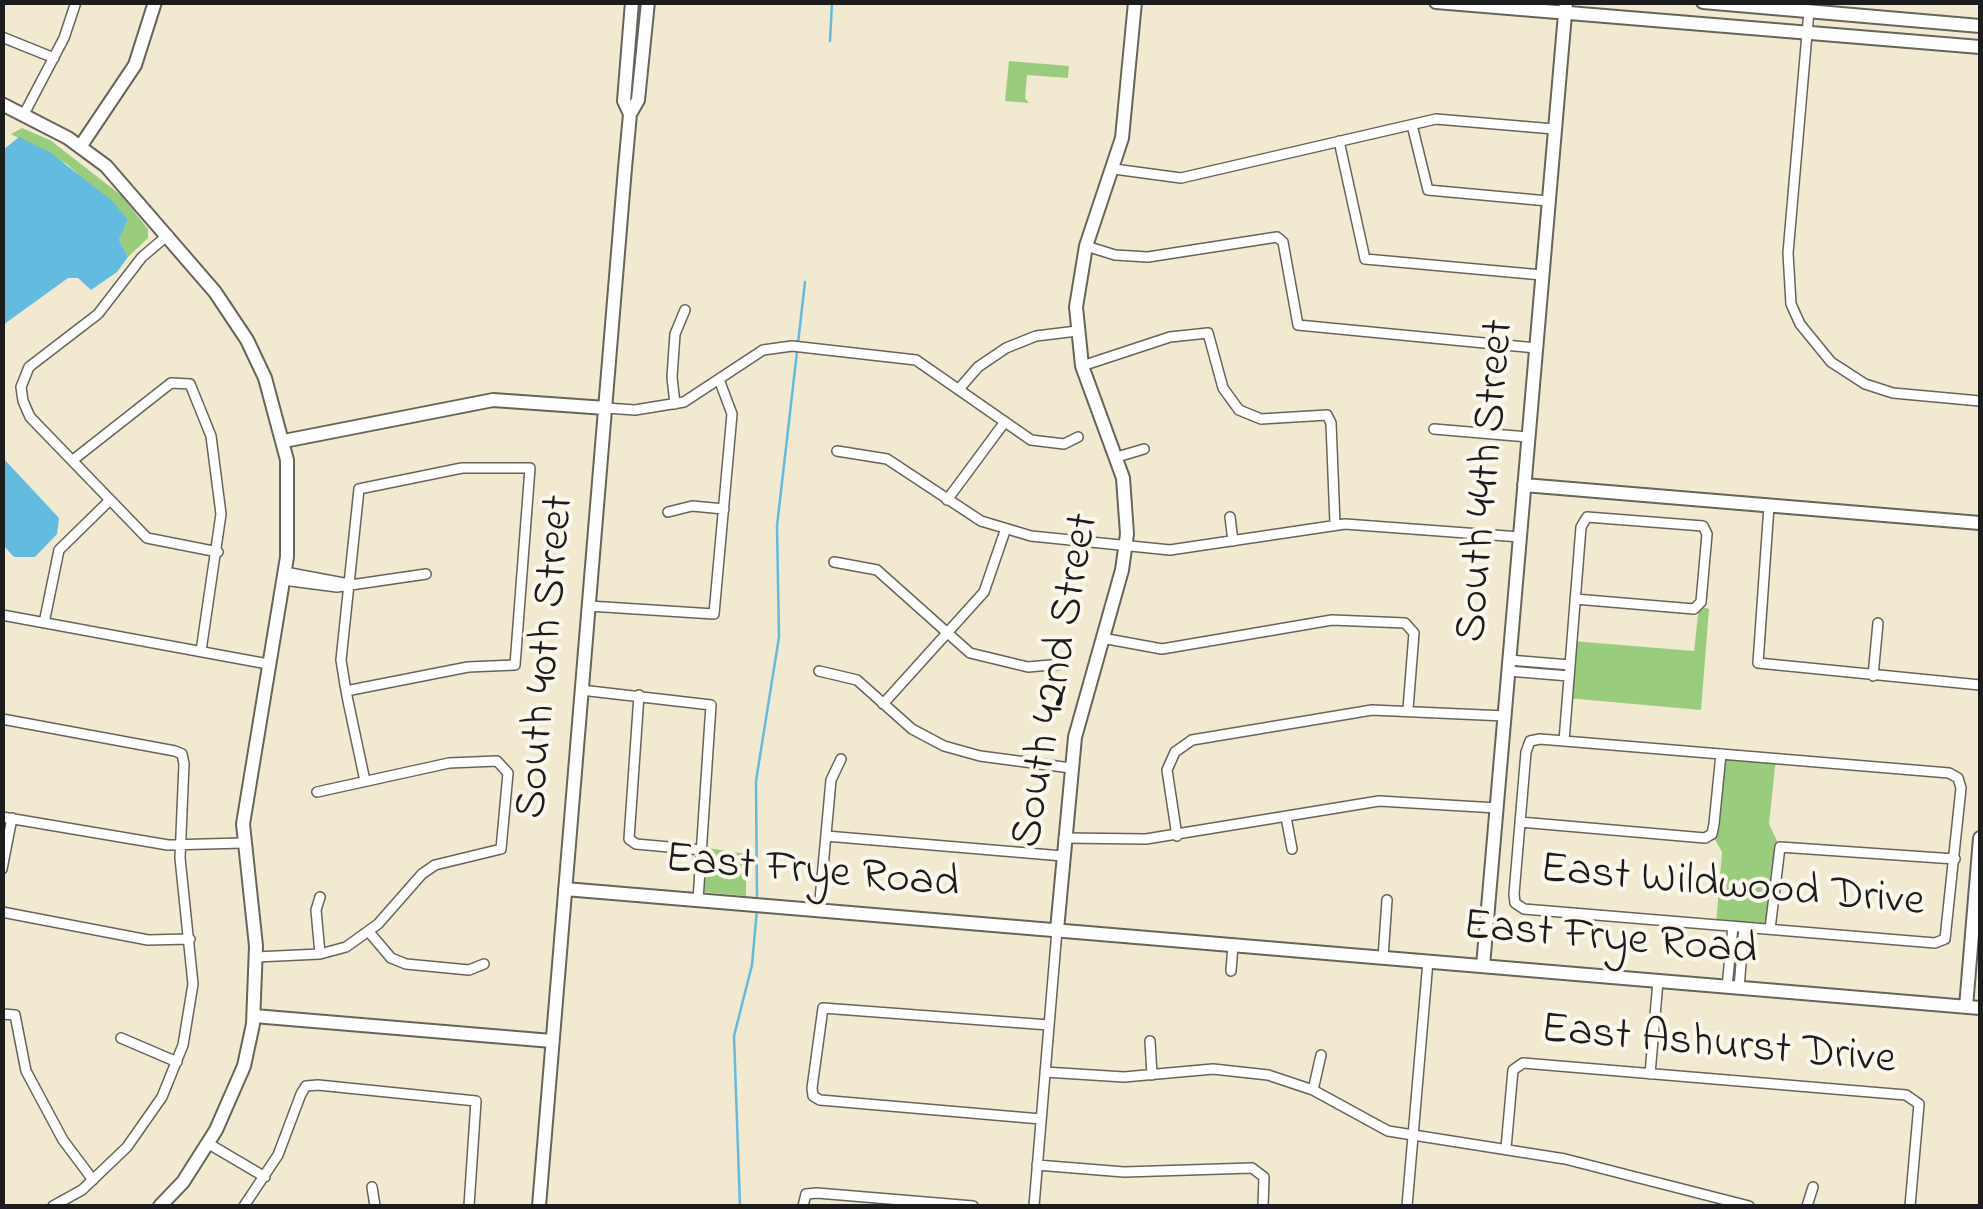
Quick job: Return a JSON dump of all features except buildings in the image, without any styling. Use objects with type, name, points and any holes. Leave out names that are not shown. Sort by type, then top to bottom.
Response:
[{"type":"street","points":[[24,114],[54,58],[76,2]]},
{"type":"street","points":[[80,147],[136,65],[155,2]]},
{"type":"street","name":"South 40th Street","points":[[630,114],[624,101],[632,2]]},
{"type":"street","name":"South 40th Street","points":[[539,1206],[630,114],[638,100],[648,2]]},
{"type":"street","name":"South 42nd Street","points":[[1034,1206],[1070,768],[1126,546],[1127,508],[1118,458],[1082,366],[1077,331],[1078,284],[1086,246],[1114,170],[1125,118],[1135,2]]},
{"type":"street","points":[[1436,2],[1565,8],[1980,46]]},
{"type":"street","points":[[1703,2],[1980,26]]},
{"type":"street","name":"South 44th Street","points":[[1482,966],[1565,8]]},
{"type":"street","points":[[1809,11],[1789,286],[1800,324],[1831,362],[1880,390],[1980,401]]},
{"type":"street","points":[[2,37],[54,58]]},
{"type":"street","points":[[2,104],[80,147],[134,194],[216,292],[247,340],[284,441],[290,519],[284,576],[246,792],[243,843],[256,957],[254,1016],[240,1078],[208,1144],[160,1206]]},
{"type":"street","points":[[1114,170],[1180,178],[1447,119],[1554,128]]},
{"type":"street","points":[[1412,125],[1428,190],[1548,202]]},
{"type":"street","points":[[1339,141],[1366,259],[1542,275]]},
{"type":"street","points":[[168,235],[142,257],[98,314],[29,368],[22,387],[30,416],[147,538],[218,552]]},
{"type":"street","points":[[1086,246],[1115,254],[1148,256],[1278,236],[1283,242],[1298,325],[1536,348]]},
{"type":"street","points":[[675,404],[672,378],[676,334],[685,310]]},
{"type":"street","points":[[959,389],[994,354],[1036,336],[1077,331]]},
{"type":"street","points":[[1082,366],[1170,337],[1208,333],[1223,388],[1238,410],[1261,419],[1327,415],[1332,422],[1334,524]]},
{"type":"street","points":[[987,344],[994,354]]},
{"type":"street","points":[[284,441],[493,400],[634,410],[675,404],[720,382],[769,347],[792,346],[906,357],[929,366],[1004,423],[1042,443],[1064,444],[1078,437]]},
{"type":"street","points":[[73,460],[172,382],[184,380],[194,390],[215,457],[221,514],[202,652]]},
{"type":"street","points":[[588,606],[714,614],[732,414],[720,382]]},
{"type":"street","points":[[947,500],[1004,423]]},
{"type":"street","points":[[1434,429],[1528,437]]},
{"type":"street","points":[[1118,458],[1144,450]]},
{"type":"street","points":[[837,452],[887,459],[947,500],[1005,531],[1181,550],[1334,524],[1520,537]]},
{"type":"street","points":[[332,688],[346,688],[468,667],[515,666],[530,468],[462,468],[359,489],[341,660],[346,688],[365,782]]},
{"type":"street","points":[[1524,485],[1980,522]]},
{"type":"street","points":[[44,623],[58,550],[110,500]]},
{"type":"street","points":[[668,512],[692,506],[724,509]]},
{"type":"street","points":[[1769,506],[1758,663],[1980,685]]},
{"type":"street","points":[[1230,516],[1233,541]]},
{"type":"street","points":[[1564,741],[1582,527],[1587,517],[1704,526],[1707,534],[1699,606],[1576,599]]},
{"type":"street","points":[[883,704],[984,592],[1005,531]]},
{"type":"street","points":[[834,562],[876,570],[948,634],[984,660],[1046,668],[1062,664]]},
{"type":"street","points":[[284,576],[374,584],[426,574]]},
{"type":"street","points":[[2,615],[268,664]]},
{"type":"street","points":[[1102,638],[1162,649],[1332,620],[1412,626],[1408,709]]},
{"type":"street","points":[[1873,676],[1878,623]]},
{"type":"street","points":[[1509,666],[1569,670]]},
{"type":"street","points":[[819,671],[847,674],[912,729],[960,752],[1070,768]]},
{"type":"street","points":[[582,690],[711,705],[698,900]]},
{"type":"street","points":[[639,696],[629,840],[636,844],[702,850]]},
{"type":"street","points":[[1177,836],[1167,770],[1183,744],[1336,714],[1408,709],[1505,716]]},
{"type":"street","points":[[2,719],[182,754],[180,845],[190,939],[191,1002],[177,1062],[146,1124],[93,1180],[53,1206]]},
{"type":"street","points":[[1720,754],[1712,834],[1705,838],[1520,822],[1530,741],[1564,741],[1949,773],[1958,778],[1955,859],[1780,846],[1770,929]]},
{"type":"street","points":[[819,911],[830,780],[841,760]]},
{"type":"street","points":[[256,957],[320,954],[346,948],[369,932],[435,865],[500,850],[505,765],[497,761],[449,763],[317,792]]},
{"type":"street","points":[[1064,838],[1177,836],[1397,800],[1497,808]]},
{"type":"street","points":[[2,869],[8,817],[180,845],[243,843]]},
{"type":"street","points":[[1286,817],[1292,849]]},
{"type":"street","name":"East Wildwood Drive","points":[[1520,822],[1515,903],[1524,909],[1935,943],[1945,939],[1955,859]]},
{"type":"street","points":[[826,836],[1063,856]]},
{"type":"street","points":[[1966,1007],[1980,838]]},
{"type":"street","name":"East Frye Road","points":[[565,888],[1980,1008]]},
{"type":"street","points":[[320,897],[316,910],[320,954]]},
{"type":"street","points":[[1383,958],[1387,900]]},
{"type":"street","points":[[2,912],[148,940],[190,939]]},
{"type":"street","points":[[1732,926],[1733,987]]},
{"type":"street","points":[[1733,987],[1742,958],[1744,927]]},
{"type":"street","points":[[369,932],[392,958],[406,964],[469,970],[484,964]]},
{"type":"street","points":[[1231,971],[1233,945]]},
{"type":"street","points":[[1730,956],[1742,958]]},
{"type":"street","points":[[1407,1206],[1428,962]]},
{"type":"street","points":[[1650,1074],[1658,981]]},
{"type":"street","points":[[1041,1119],[813,1096],[823,1008],[1050,1026]]},
{"type":"street","points":[[2,1014],[15,1014],[26,1071],[63,1140],[93,1180]]},
{"type":"street","points":[[254,1016],[552,1041]]},
{"type":"street","points":[[122,1038],[177,1062]]},
{"type":"street","points":[[1150,1041],[1152,1074]]},
{"type":"street","points":[[1312,1090],[1321,1055]]},
{"type":"street","name":"East Ashurst Drive","points":[[1506,1148],[1516,1064],[1915,1098],[1919,1104],[1910,1206]]},
{"type":"street","points":[[1045,1072],[1106,1077],[1241,1070],[1312,1090],[1376,1127],[1620,1171],[1750,1206]]},
{"type":"street","points":[[244,1206],[265,1178],[306,1086],[476,1100],[469,1206]]},
{"type":"street","points":[[1348,1125],[1354,1115]]},
{"type":"street","points":[[208,1144],[265,1178]]},
{"type":"street","points":[[1037,1165],[1124,1172],[1260,1170],[1263,1206]]},
{"type":"street","points":[[1807,1206],[1813,1186]]},
{"type":"street","points":[[372,1187],[375,1206]]},
{"type":"street","points":[[802,1206],[806,1194],[973,1206]]},
{"type":"green space","points":[[1009,61],[1069,66],[1068,78],[1027,75],[1025,98],[1029,103],[1005,101]]},
{"type":"green space","points":[[22,128],[50,140],[122,196],[148,229],[148,238],[128,257],[119,240],[128,220],[67,164],[11,134]]},
{"type":"green space","points":[[1699,606],[1709,609],[1701,710],[1567,698],[1572,641],[1694,651]]},
{"type":"green space","points":[[1721,754],[1776,758],[1769,824],[1780,847],[1770,929],[1716,925],[1722,852],[1712,834]]},
{"type":"green space","points":[[708,848],[746,854],[746,896],[704,892]]},
{"type":"water","points":[[19,137],[51,153],[111,200],[128,220],[119,240],[128,257],[117,272],[91,290],[78,278],[68,278],[3,325],[3,150]]},
{"type":"water","points":[[3,458],[59,518],[57,534],[35,557],[14,557],[3,545]]},
{"type":"waterway","points":[[830,41],[832,2]]},
{"type":"waterway","points":[[757,901],[756,781],[779,637],[777,526],[805,282]]},
{"type":"waterway","points":[[740,1206],[734,1036],[752,965],[757,909]]}]
